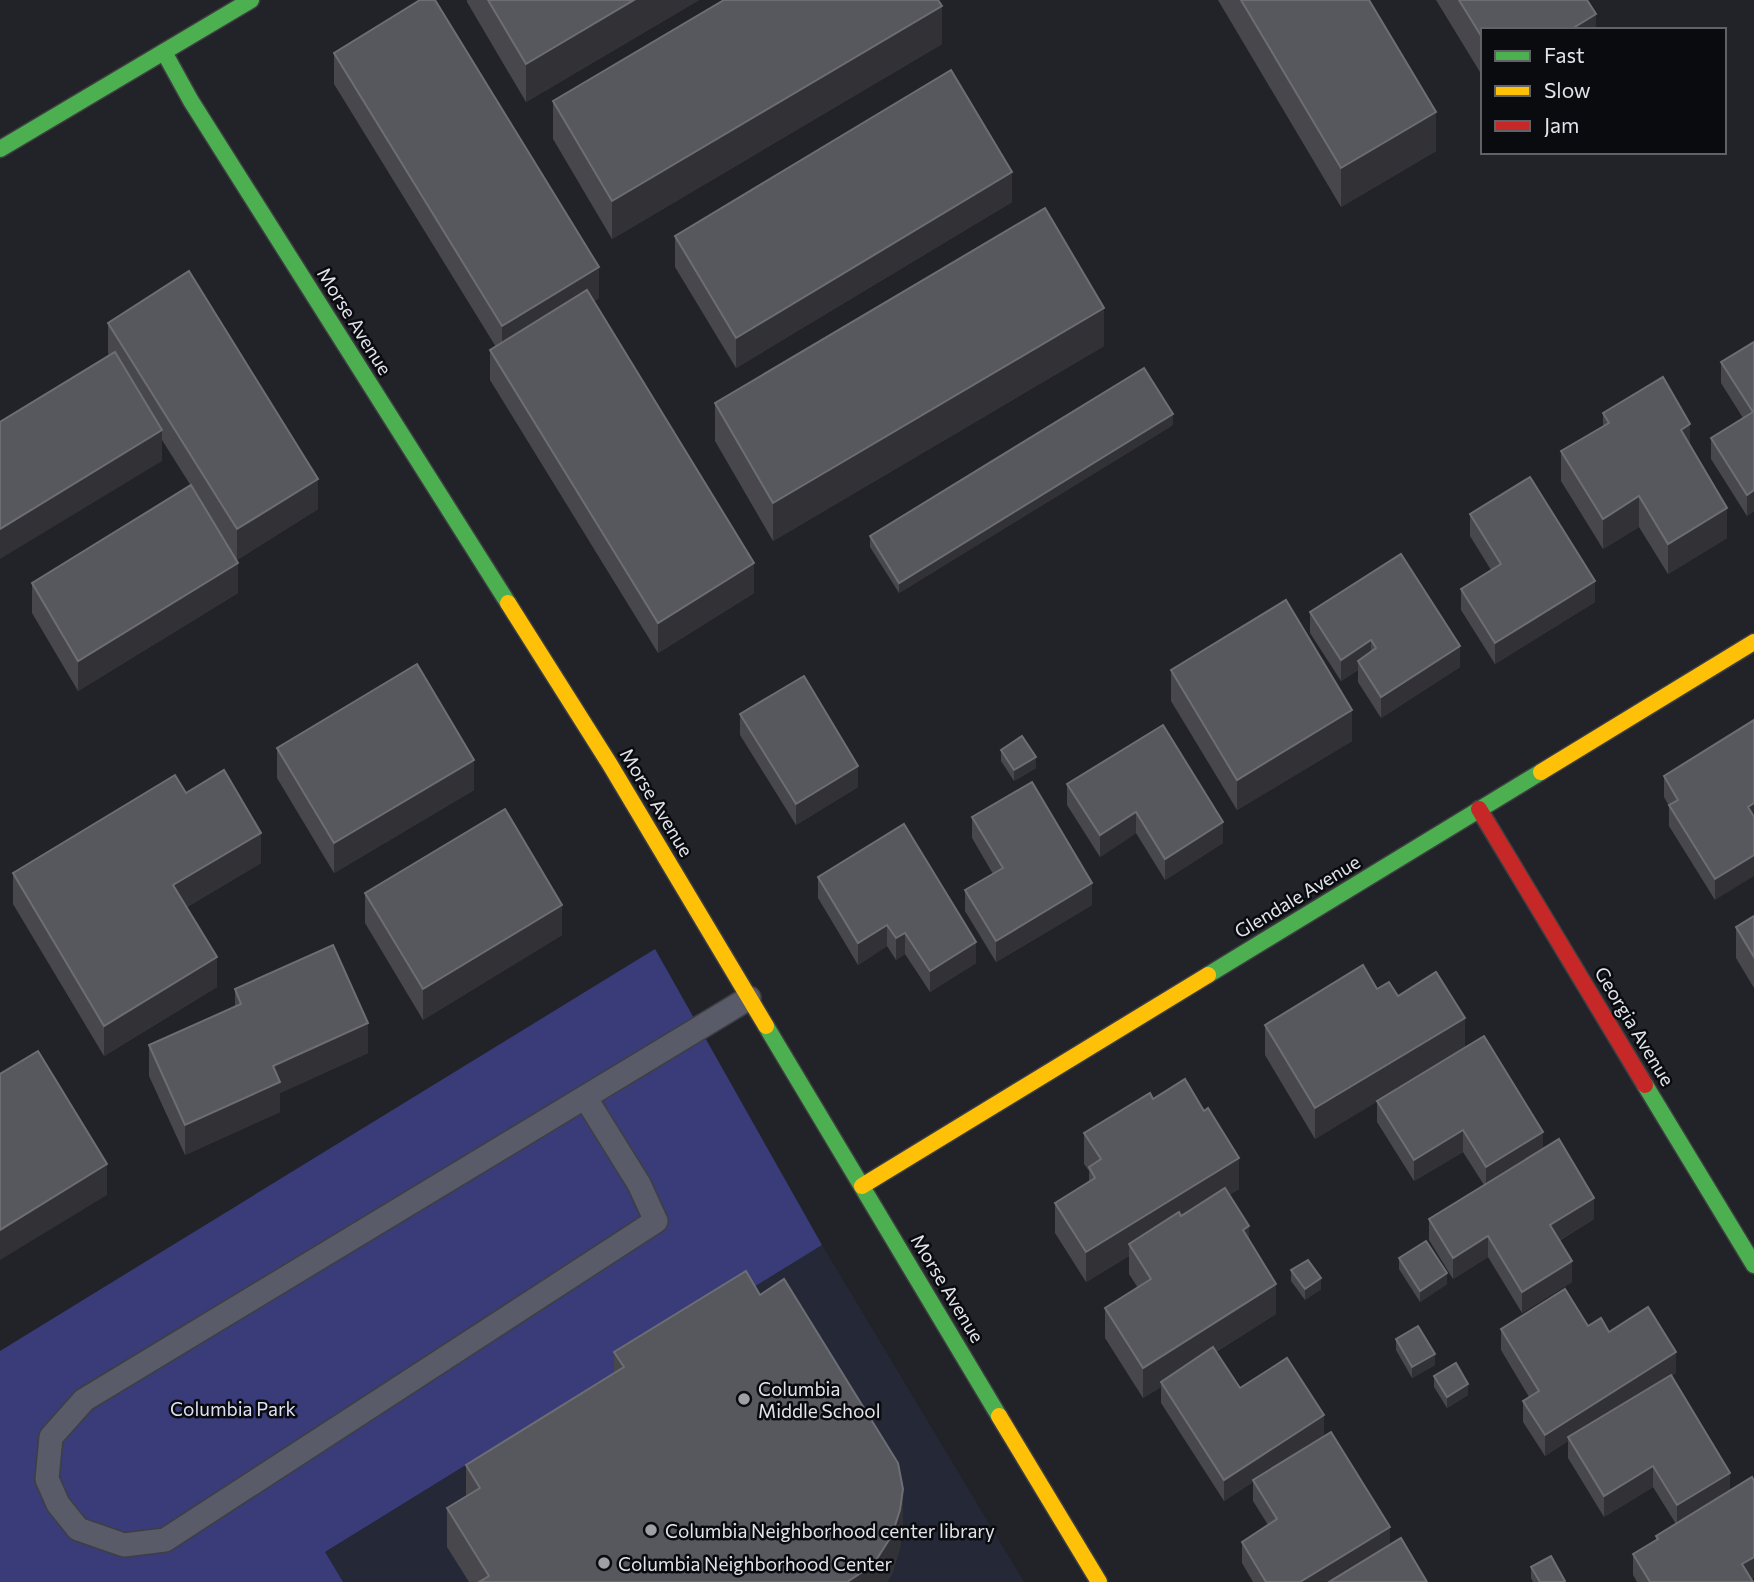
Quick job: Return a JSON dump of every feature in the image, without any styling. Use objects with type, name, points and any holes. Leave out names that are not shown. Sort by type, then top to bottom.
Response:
[{"type":"street","points":[[0,149],[251,0]]},
{"type":"street","name":"Morse Avenue","points":[[164,52],[191,101],[609,763],[1099,1582]]},
{"type":"street","name":"Glendale Avenue","points":[[862,1186],[1754,642]]},
{"type":"street","name":"Georgia Avenue","points":[[1479,809],[1754,1265]]},
{"type":"lane","points":[[585,1097],[639,1184],[656,1221],[165,1540],[124,1545],[78,1529],[58,1504],[47,1479],[51,1437],[84,1400],[585,1097],[749,998]]},
{"type":"shaded area","name":"Columbia Middle School","points":[[822,1245],[1024,1582],[343,1582],[324,1553]]},
{"type":"green space","name":"Columbia Park","points":[[655,949],[822,1245],[325,1552],[343,1582],[0,1582],[0,1351]]},
{"type":"building","points":[[420,0],[435,0],[599,267],[502,326],[334,53]]},
{"type":"building","points":[[488,0],[634,0],[526,64]]},
{"type":"building","points":[[724,0],[938,0],[942,6],[612,201],[553,101]]},
{"type":"building","points":[[1241,0],[1369,0],[1436,112],[1341,168]]},
{"type":"building","points":[[1459,0],[1587,0],[1596,14],[1573,28],[1481,28],[1481,36]]},
{"type":"building","points":[[951,70],[1012,172],[736,338],[675,236]]},
{"type":"building","points":[[1045,208],[1104,308],[773,503],[715,403]]},
{"type":"building","points":[[189,271],[318,479],[237,529],[108,323]]},
{"type":"building","points":[[587,290],[754,563],[658,623],[490,350]]},
{"type":"building","points":[[1754,342],[1754,490],[1747,495],[1711,438],[1753,412],[1721,362]]},
{"type":"building","points":[[115,352],[162,430],[0,529],[0,422]]},
{"type":"building","points":[[1144,368],[1173,414],[899,583],[870,536]]},
{"type":"building","points":[[1663,377],[1690,424],[1681,430],[1727,508],[1668,544],[1639,496],[1603,519],[1561,451],[1609,423],[1603,413]]},
{"type":"building","points":[[1530,477],[1595,581],[1495,643],[1461,589],[1501,564],[1470,514]]},
{"type":"building","points":[[191,485],[238,563],[78,661],[32,583]]},
{"type":"building","points":[[1401,554],[1460,646],[1381,697],[1358,661],[1376,648],[1371,640],[1341,660],[1310,612]]},
{"type":"building","points":[[1286,600],[1352,710],[1237,780],[1171,670]]},
{"type":"building","points":[[417,664],[474,760],[334,843],[277,748]]},
{"type":"building","points":[[804,676],[858,766],[796,804],[740,714]]},
{"type":"building","points":[[1754,720],[1754,803],[1748,807],[1754,817],[1754,855],[1715,879],[1669,805],[1678,800],[1664,776]]},
{"type":"building","points":[[1163,725],[1223,822],[1165,859],[1136,812],[1100,835],[1067,784]]},
{"type":"building","points":[[1022,736],[1036,757],[1014,770],[1001,750]]},
{"type":"building","points":[[224,770],[261,833],[173,885],[217,957],[104,1026],[13,873],[175,775],[186,793]]},
{"type":"building","points":[[1032,782],[1092,883],[996,941],[965,890],[1003,868],[972,817]]},
{"type":"building","points":[[505,809],[562,905],[423,989],[365,893]]},
{"type":"building","points":[[904,824],[976,942],[930,971],[905,933],[896,938],[887,925],[858,943],[818,877]]},
{"type":"building","points":[[1754,916],[1754,957],[1736,927]]},
{"type":"building","points":[[333,945],[368,1023],[273,1066],[280,1082],[185,1125],[149,1045],[241,1004],[235,989]]},
{"type":"building","points":[[1363,965],[1377,989],[1389,982],[1398,996],[1436,972],[1465,1018],[1315,1108],[1265,1025]]},
{"type":"building","points":[[1484,1036],[1543,1132],[1486,1167],[1463,1130],[1414,1160],[1377,1101]]},
{"type":"building","points":[[38,1051],[107,1164],[0,1230],[0,1074]]},
{"type":"building","points":[[1185,1079],[1204,1111],[1208,1108],[1239,1158],[1086,1252],[1055,1203],[1095,1178],[1089,1167],[1101,1159],[1084,1133],[1150,1093],[1153,1099]]},
{"type":"building","points":[[1559,1139],[1594,1198],[1550,1225],[1572,1261],[1522,1292],[1488,1236],[1453,1258],[1429,1219]]},
{"type":"building","points":[[1225,1188],[1249,1226],[1243,1230],[1276,1284],[1143,1368],[1105,1308],[1151,1279],[1129,1244],[1179,1212],[1181,1216]]},
{"type":"building","points":[[1426,1241],[1447,1273],[1420,1291],[1399,1258]]},
{"type":"building","points":[[1308,1260],[1321,1278],[1305,1289],[1291,1270]]},
{"type":"building","name":"Columbia Middle School","points":[[746,1271],[760,1295],[784,1279],[898,1463],[903,1489],[900,1510],[892,1535],[873,1565],[847,1582],[479,1582],[489,1576],[447,1508],[480,1488],[466,1465],[624,1367],[614,1352]]},
{"type":"building","points":[[1565,1289],[1588,1326],[1601,1318],[1609,1332],[1648,1307],[1676,1352],[1545,1435],[1523,1401],[1539,1391],[1501,1329]]},
{"type":"building","points":[[1418,1326],[1435,1354],[1412,1367],[1396,1339]]},
{"type":"building","points":[[1213,1347],[1240,1388],[1287,1358],[1324,1415],[1224,1480],[1161,1382]]},
{"type":"building","points":[[1456,1363],[1468,1384],[1447,1397],[1434,1376]]},
{"type":"building","points":[[1671,1375],[1730,1473],[1677,1505],[1653,1466],[1604,1496],[1568,1437]]},
{"type":"building","points":[[1331,1432],[1390,1527],[1300,1582],[1266,1582],[1242,1542],[1277,1519],[1253,1480]]},
{"type":"building","points":[[1752,1477],[1754,1557],[1742,1564],[1753,1582],[1650,1582],[1633,1554],[1658,1539],[1656,1536]]},
{"type":"building","points":[[1401,1538],[1427,1582],[1329,1582]]},
{"type":"building","points":[[1551,1556],[1564,1582],[1540,1582],[1531,1567]]},
{"type":"traffic: fast","points":[[0,149],[251,0]]},
{"type":"traffic: fast","points":[[164,52],[191,101],[508,603]]},
{"type":"traffic: fast","points":[[1208,975],[1541,772]]},
{"type":"traffic: fast","points":[[766,1026],[999,1416]]},
{"type":"traffic: fast","points":[[1645,1085],[1754,1265]]},
{"type":"traffic: slow","points":[[508,603],[609,763],[766,1026]]},
{"type":"traffic: slow","points":[[1541,772],[1754,642]]},
{"type":"traffic: slow","points":[[862,1186],[1208,975]]},
{"type":"traffic: slow","points":[[999,1416],[1099,1582]]},
{"type":"traffic: jam","points":[[1479,809],[1645,1085]]},
{"type":"place","name":"Columbia Middle School","points":[[744,1399]]},
{"type":"place","name":"Columbia Neighborhood center library","points":[[651,1530]]},
{"type":"place","name":"Columbia Neighborhood Center","points":[[604,1563]]}]
